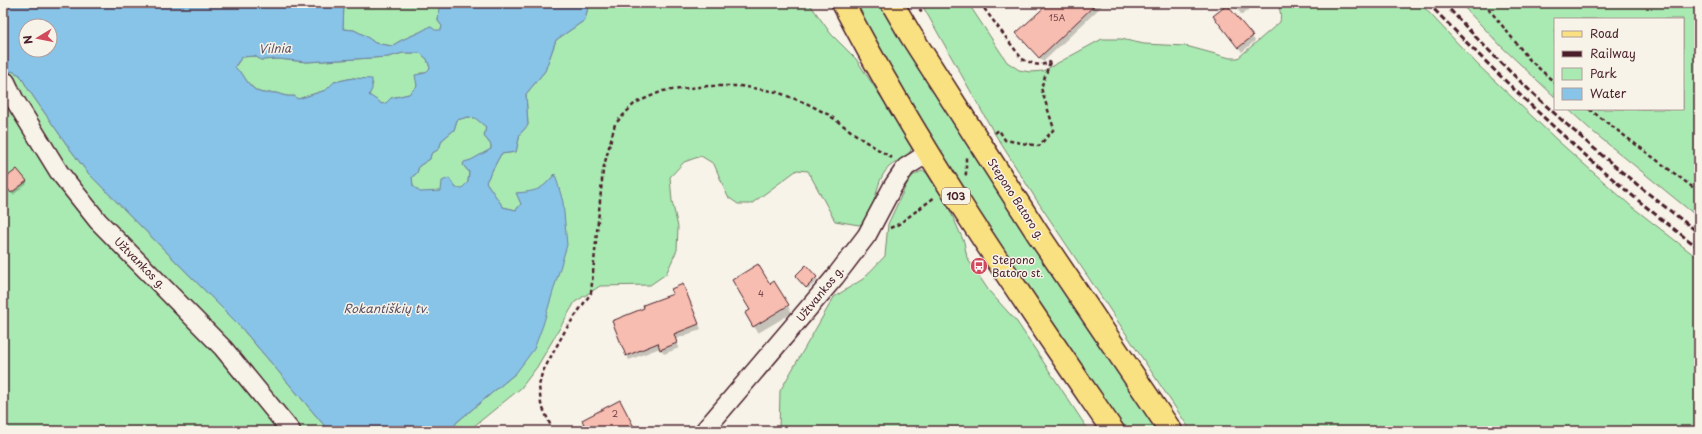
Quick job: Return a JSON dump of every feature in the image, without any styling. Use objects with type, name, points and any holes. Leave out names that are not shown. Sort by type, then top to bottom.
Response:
[{"type":"main road","name":"103","points":[[843,3],[897,103],[928,153],[1113,431]]},
{"type":"main road","name":"Stepono Batoro g.","points":[[892,3],[910,34],[1038,234],[1171,431]]},
{"type":"street","name":"Užtvankos g.","points":[[6,82],[14,99],[59,172],[98,221],[224,348],[291,431]]},
{"type":"street","name":"Užtvankos g.","points":[[704,431],[835,277],[867,235],[893,186],[906,167],[928,153]]},
{"type":"path","points":[[980,3],[1022,59],[1041,65],[1050,62],[1041,88],[1054,128],[1039,146],[1005,140],[999,130]]},
{"type":"path","points":[[1484,3],[1529,59],[1554,83]]},
{"type":"path","points":[[553,431],[541,404],[539,386],[542,373],[566,329],[592,293],[603,170],[615,124],[635,103],[663,91],[708,86],[740,86],[777,92],[808,104],[829,115],[862,140],[906,167]]},
{"type":"path","points":[[1590,110],[1699,192]]},
{"type":"path","points":[[867,235],[899,224],[949,185]]},
{"type":"green space","points":[[344,3],[443,3],[439,9],[438,21],[442,26],[441,31],[435,31],[430,26],[392,46],[375,43],[366,36],[354,30],[343,29]]},
{"type":"green space","points":[[589,3],[809,3],[831,34],[856,59],[912,144],[911,149],[904,158],[889,167],[883,174],[868,216],[865,222],[859,225],[835,221],[808,171],[797,170],[751,204],[738,204],[728,197],[714,164],[701,156],[684,162],[670,177],[672,201],[678,227],[677,250],[666,274],[650,285],[600,286],[575,302],[537,367],[521,388],[468,431],[451,431],[457,422],[516,373],[555,174],[544,187],[532,192],[517,193],[521,204],[516,210],[503,207],[486,182],[501,154],[516,152],[520,134],[528,125],[526,94],[545,71],[556,40],[585,20]]},
{"type":"green space","points":[[854,3],[882,3],[1161,431],[1126,431],[960,184],[915,110]]},
{"type":"green space","points":[[921,3],[968,3],[1007,62],[1019,70],[1030,72],[1043,71],[1102,39],[1121,39],[1144,44],[1186,46],[1230,58],[1238,58],[1280,22],[1280,12],[1276,3],[1420,3],[1478,65],[1557,140],[1631,206],[1699,259],[1699,431],[1191,431],[1036,199],[993,131]]},
{"type":"green space","points":[[1460,3],[1699,3],[1699,218],[1592,131],[1569,110],[1684,110],[1684,18],[1554,18],[1554,96],[1502,47]]},
{"type":"green space","points":[[403,53],[420,53],[427,59],[430,68],[425,73],[420,73],[417,86],[409,94],[391,98],[386,103],[380,105],[369,95],[373,83],[362,79],[353,78],[334,82],[326,90],[298,99],[294,96],[257,91],[235,67],[242,57],[255,56],[261,60],[278,59],[307,62],[388,57]]},
{"type":"green space","points":[[12,71],[20,75],[28,89],[87,172],[238,324],[329,431],[3,431],[3,77]]},
{"type":"green space","points":[[468,117],[476,118],[486,127],[484,136],[491,145],[491,149],[463,165],[469,172],[468,182],[462,188],[456,188],[452,183],[441,191],[420,193],[413,186],[412,177],[417,173],[419,166],[430,159],[431,154],[439,149],[442,140],[454,130],[457,120]]},
{"type":"green space","points":[[922,171],[926,172],[948,206],[964,242],[967,258],[989,291],[1017,322],[1089,431],[779,431],[780,391],[834,297],[863,279],[885,256],[888,224],[910,177]]},
{"type":"water","name":"Rokantiškių tv.","points":[[12,3],[344,3],[343,29],[354,30],[366,36],[375,43],[392,46],[430,26],[435,30],[441,30],[442,26],[438,21],[439,9],[443,3],[589,3],[585,20],[556,40],[545,71],[526,94],[528,125],[520,134],[516,152],[501,154],[486,182],[503,207],[516,210],[521,204],[516,193],[538,189],[555,174],[563,202],[567,245],[543,325],[534,349],[516,373],[457,422],[451,431],[329,431],[238,324],[87,172],[28,89],[20,75],[12,71],[3,77],[3,6],[9,6]],"holes":[[[403,53],[420,53],[427,59],[430,68],[425,73],[415,75],[417,86],[409,94],[391,98],[386,103],[381,104],[369,95],[372,89],[372,79],[353,78],[334,82],[326,90],[298,99],[294,96],[257,91],[249,84],[235,66],[242,57],[255,56],[261,60],[278,59],[307,62],[388,57]],[[468,117],[475,118],[486,127],[484,136],[491,145],[491,149],[471,160],[464,162],[463,165],[469,172],[468,182],[462,188],[456,188],[449,178],[442,181],[441,191],[420,192],[413,186],[412,177],[417,173],[419,166],[430,159],[431,154],[439,149],[442,140],[454,130],[457,120]]]},
{"type":"building","points":[[1049,3],[1097,3],[1039,58],[1016,33]]},
{"type":"building","points":[[1227,5],[1253,36],[1238,48],[1213,16]]},
{"type":"building","points":[[17,169],[27,181],[11,193],[3,183],[3,180]]},
{"type":"building","points":[[758,264],[770,284],[774,281],[789,305],[753,327],[745,313],[750,310],[732,280]]},
{"type":"building","points":[[806,265],[817,277],[806,288],[795,276]]},
{"type":"building","points":[[683,284],[699,324],[674,334],[677,343],[660,350],[658,343],[626,356],[612,321],[644,308],[643,305],[673,294],[671,289]]},
{"type":"building","points":[[620,400],[636,431],[587,431],[582,420]]},
{"type":"railway","points":[[1428,3],[1525,100],[1593,162],[1699,248]]},
{"type":"railway","points":[[1444,3],[1504,65],[1566,124],[1632,180],[1699,233]]},
{"type":"place","name":"Stepono Batoro st.","points":[[979,266]]},
{"type":"water label","name":"Vilnia","points":[[275,49]]}]
